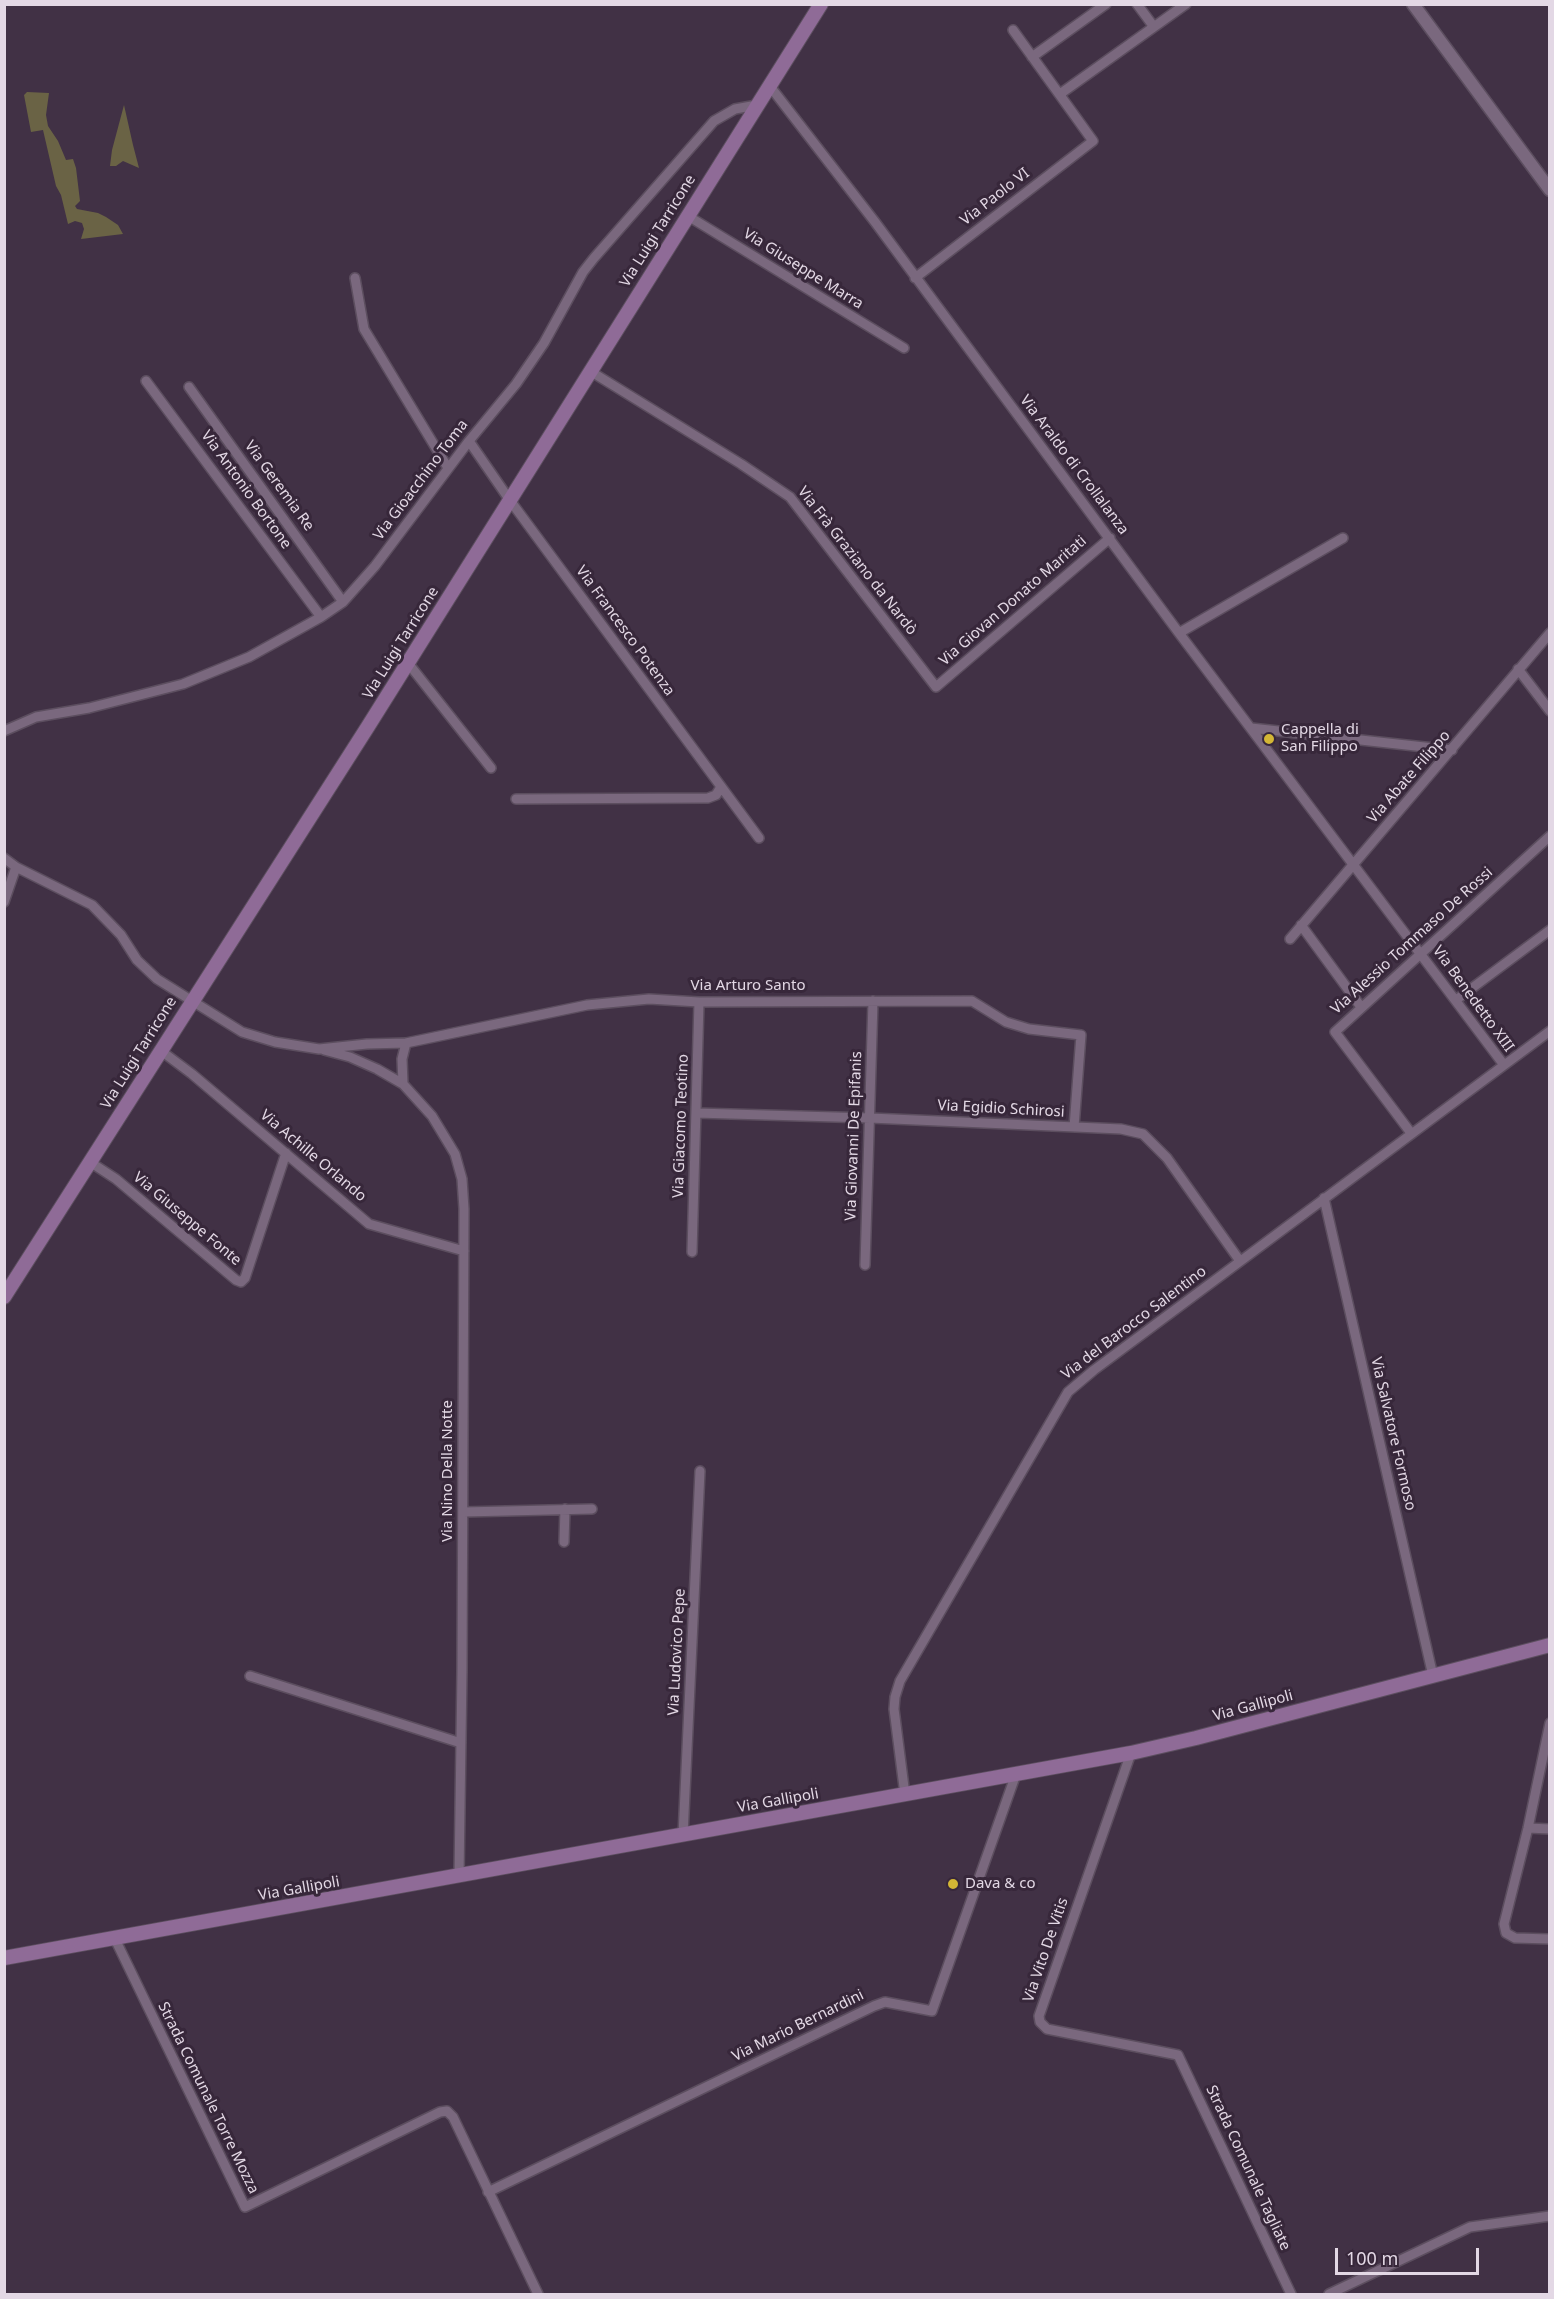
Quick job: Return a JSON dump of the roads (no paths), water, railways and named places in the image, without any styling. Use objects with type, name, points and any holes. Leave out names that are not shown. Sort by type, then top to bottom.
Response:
[{"type":"main road","name":"Via Luigi Tarricone","points":[[4,1297],[408,663],[821,4]]},
{"type":"main road","name":"Via Gallipoli","points":[[4,1958],[1131,1753],[1207,1736],[1550,1644]]},
{"type":"street","points":[[1032,57],[1106,4]]},
{"type":"street","points":[[1137,4],[1154,27]]},
{"type":"street","points":[[1013,30],[1060,94],[1186,4]]},
{"type":"street","points":[[1413,4],[1550,189]]},
{"type":"street","name":"Via Araldo di Crollalanza","points":[[769,85],[1353,864]]},
{"type":"street","name":"Via Paolo VI","points":[[915,278],[1093,141],[1060,94]]},
{"type":"street","name":"Via Gioacchino Toma","points":[[4,731],[36,717],[89,708],[183,684],[249,657],[321,617],[343,602],[375,566],[448,468],[516,384],[544,343],[583,272],[594,258],[714,121],[735,110],[757,105]]},
{"type":"street","name":"Via Giuseppe Marra","points":[[688,216],[904,348]]},
{"type":"street","points":[[355,278],[364,328],[448,468]]},
{"type":"street","name":"Via Frà Graziano da Nardò","points":[[590,371],[741,464],[790,497],[936,687]]},
{"type":"street","name":"Via Antonio Bortone","points":[[146,381],[321,617]]},
{"type":"street","name":"Via Geremia Re","points":[[189,387],[343,602]]},
{"type":"street","name":"Via Francesco Potenza","points":[[469,441],[509,500],[759,838]]},
{"type":"street","name":"Via Giovan Donato Maritati","points":[[936,687],[1110,538]]},
{"type":"street","points":[[1179,633],[1343,538]]},
{"type":"street","name":"Via Abate Filippo","points":[[1290,939],[1550,633]]},
{"type":"street","points":[[408,663],[491,768]]},
{"type":"street","points":[[1518,669],[1550,711]]},
{"type":"street","points":[[1251,728],[1452,750]]},
{"type":"street","points":[[516,799],[708,798],[716,795],[721,787]]},
{"type":"street","name":"Via Alessio Tommaso De Rossi","points":[[1412,1133],[1335,1032],[1550,836]]},
{"type":"street","name":"Via Arturo Santo","points":[[4,858],[16,867],[92,905],[121,935],[137,960],[158,979],[191,1002],[242,1032],[275,1042],[350,1057],[403,1084]]},
{"type":"street","name":"Via Benedetto XIII","points":[[1353,864],[1504,1065]]},
{"type":"street","points":[[4,902],[16,867]]},
{"type":"street","points":[[1301,925],[1361,1007]]},
{"type":"street","points":[[1456,1000],[1550,930]]},
{"type":"street","name":"Via Arturo Santo","points":[[319,1049],[406,1043],[587,1005],[649,999],[699,1002],[873,1004],[972,1001],[1006,1022],[1029,1029],[1081,1035],[1074,1127]]},
{"type":"street","name":"Via Giacomo Teotino","points":[[692,1252],[699,1002]]},
{"type":"street","name":"Via Giovanni De Epifanis","points":[[865,1265],[873,1004]]},
{"type":"street","name":"Via del Barocco Salentino","points":[[905,1795],[894,1709],[900,1681],[1068,1392],[1324,1198],[1550,1031]]},
{"type":"street","points":[[403,1084],[402,1059],[406,1043]]},
{"type":"street","name":"Via Achille Orlando","points":[[160,1050],[192,1074],[369,1224],[464,1251]]},
{"type":"street","name":"Via Nino Della Notte","points":[[403,1084],[432,1116],[455,1154],[462,1179],[463,1512],[459,1876]]},
{"type":"street","name":"Via Egidio Schirosi","points":[[696,1113],[1121,1129],[1143,1134],[1167,1158],[1240,1261]]},
{"type":"street","name":"Via Giuseppe Fonte","points":[[90,1162],[116,1179],[241,1282],[245,1278],[286,1153]]},
{"type":"street","name":"Via Salvatore Formoso","points":[[1324,1198],[1433,1676]]},
{"type":"street","name":"Via Ludovico Pepe","points":[[683,1835],[700,1471]]},
{"type":"street","points":[[564,1542],[565,1509]]},
{"type":"street","points":[[463,1512],[592,1509]]},
{"type":"street","points":[[250,1676],[461,1743]]},
{"type":"street","points":[[1550,1723],[1528,1828],[1504,1924],[1506,1933],[1515,1938],[1550,1938]]},
{"type":"street","name":"Via Vito De Vitis","points":[[1131,1753],[1039,2016],[1040,2022],[1047,2029],[1178,2055]]},
{"type":"street","name":"Via Mario Bernardini","points":[[488,2193],[874,2006],[885,2002],[932,2011],[1016,1774]]},
{"type":"street","points":[[1528,1828],[1550,1829]]},
{"type":"street","name":"Strada Comunale Torre Mozza","points":[[115,1939],[245,2207],[440,2112],[447,2111],[453,2117],[538,2295]]},
{"type":"street","name":"Strada Comunale Tagliate","points":[[1178,2055],[1292,2295]]},
{"type":"street","points":[[1329,2295],[1470,2227],[1550,2216]]},
{"type":"place","name":"Cappella di San Filippo","points":[[1269,739]]},
{"type":"place","name":"Dava & co","points":[[953,1884]]}]
